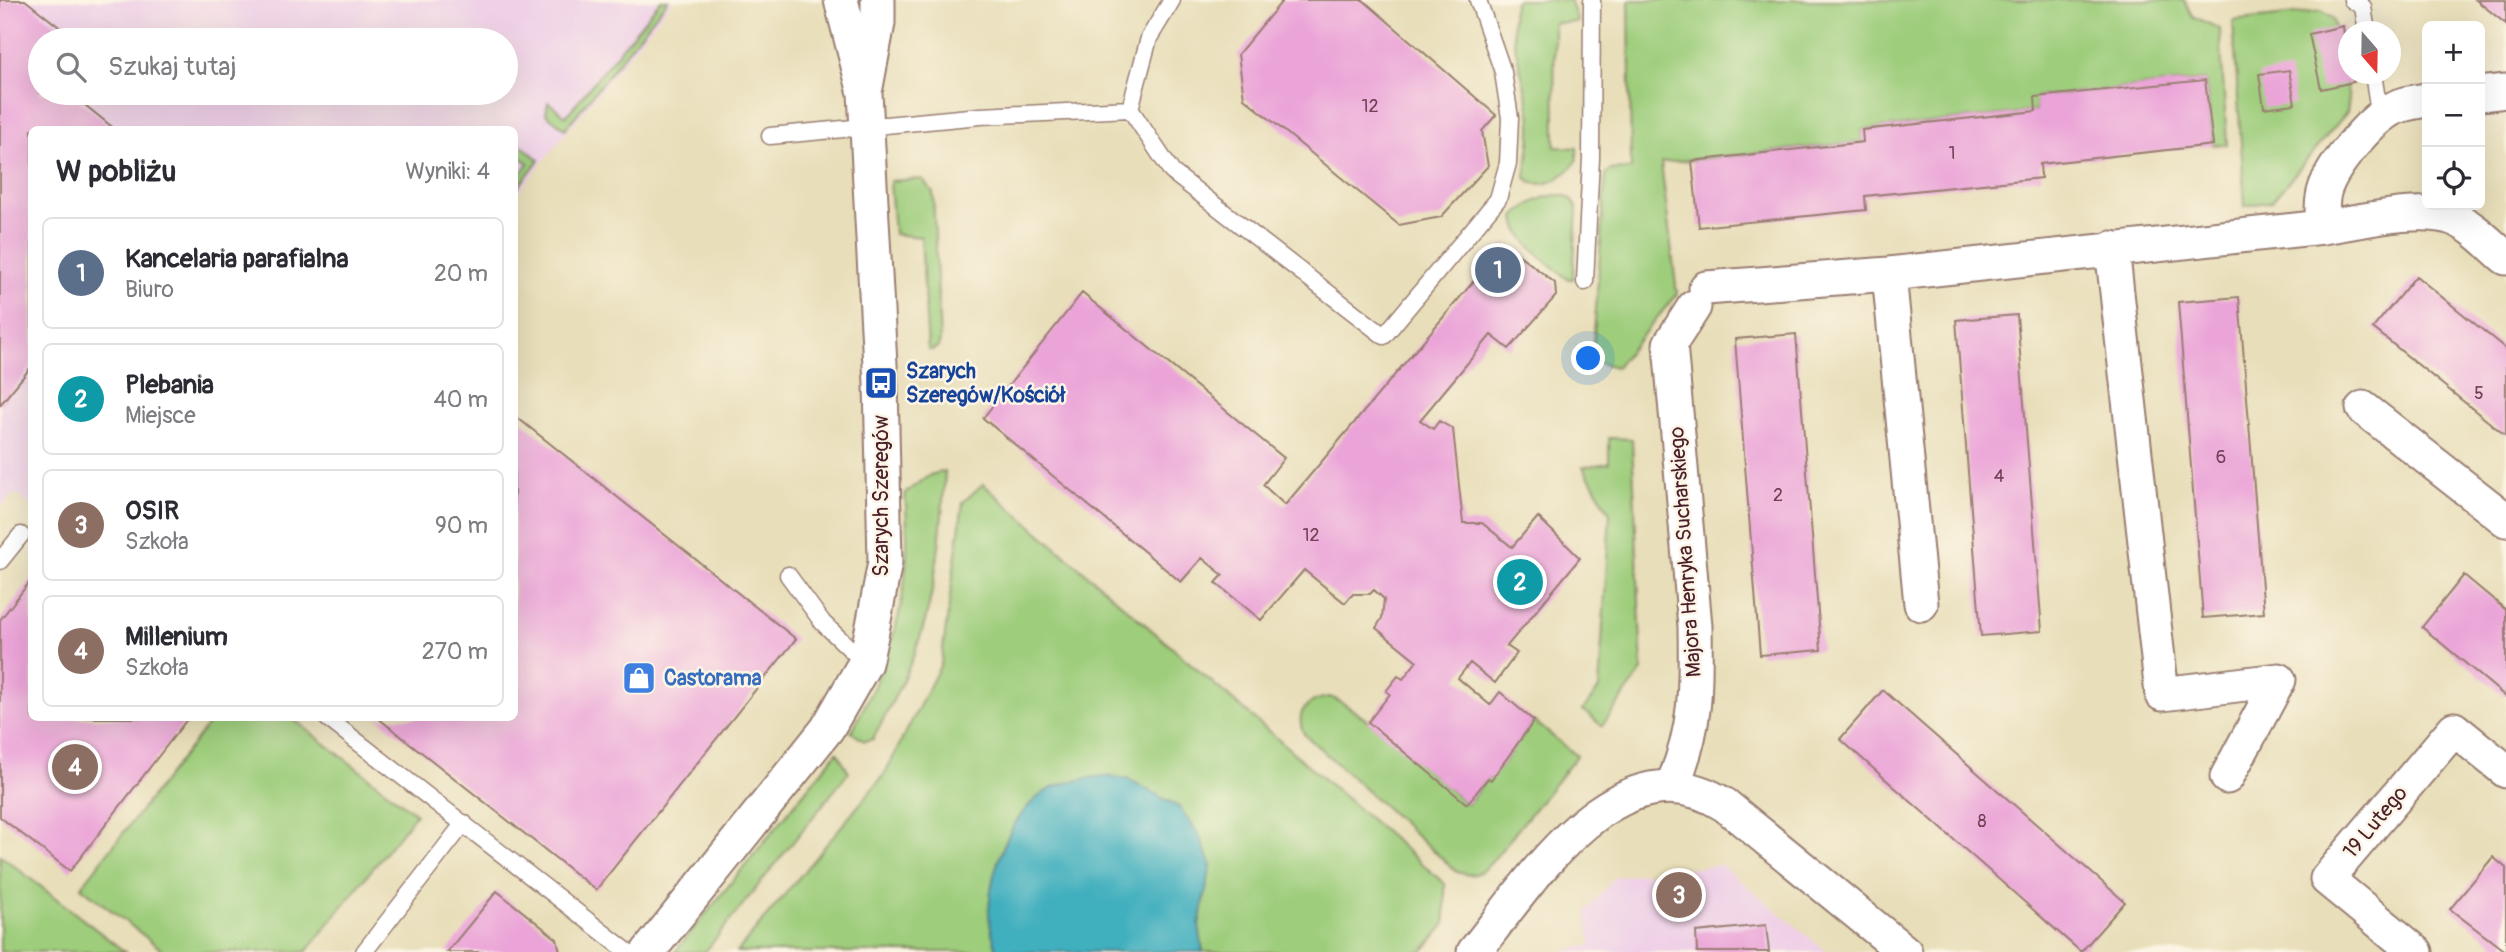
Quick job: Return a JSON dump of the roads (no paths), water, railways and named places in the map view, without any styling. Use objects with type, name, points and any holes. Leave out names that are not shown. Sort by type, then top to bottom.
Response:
[{"type":"street","name":"Szarych Szeregów","points":[[841,0],[865,93]]},
{"type":"street","name":"Szarych Szeregów","points":[[648,952],[827,729],[864,663],[885,562],[886,502],[865,93],[878,23],[878,0]]},
{"type":"street","points":[[2485,93],[2506,91]]},
{"type":"street","points":[[2422,101],[2406,103],[2380,117],[2339,164],[2325,188],[2321,210],[2323,227],[2426,214],[2449,216],[2468,226],[2506,258]]},
{"type":"street","name":"Majora Henryka Sucharskiego","points":[[1672,786],[1684,758],[1694,722],[1696,673],[1670,344],[1700,298],[2112,248],[2323,227]]},
{"type":"street","points":[[2112,248],[2162,694],[2279,680],[2227,777]]},
{"type":"street","points":[[1889,274],[1921,604]]},
{"type":"street","points":[[2363,408],[2506,520]]},
{"type":"street","name":"19 Lutego","points":[[2416,952],[2327,879],[2454,729],[2506,771]]},
{"type":"street","points":[[1474,952],[1569,835],[1616,802],[1643,791],[1672,786],[1706,792],[1725,805],[1905,952]]},
{"type":"lane","points":[[1172,0],[1149,38],[1130,109],[1172,172],[1384,336],[1499,199],[1508,163],[1510,118],[1503,72],[1478,0]]},
{"type":"lane","points":[[1585,282],[1591,158],[1592,0]]},
{"type":"lane","points":[[2352,0],[2363,6],[2365,21]]},
{"type":"lane","points":[[2375,84],[2380,117]]},
{"type":"lane","points":[[770,135],[1130,109]]},
{"type":"lane","points":[[0,561],[20,535]]},
{"type":"lane","points":[[788,575],[823,622],[864,663]]},
{"type":"lane","points":[[331,721],[378,754],[628,952]]},
{"type":"lane","points":[[364,952],[464,823]]},
{"type":"water","points":[[1105,776],[1128,779],[1179,807],[1199,835],[1211,866],[1199,925],[1203,952],[997,952],[989,920],[990,894],[998,862],[1011,830],[1030,804],[1042,794],[1072,781]]},
{"type":"place","name":"Kancelaria parafialna","points":[[1498,270]]},
{"type":"place","name":"Szarych Szeregów/Kościół","points":[[881,383]]},
{"type":"place","name":"Plebania","points":[[1520,582]]},
{"type":"place","name":"Castorama","points":[[639,678]]},
{"type":"place","name":"Millenium","points":[[75,767]]},
{"type":"place","name":"OSIR","points":[[1679,895]]}]
